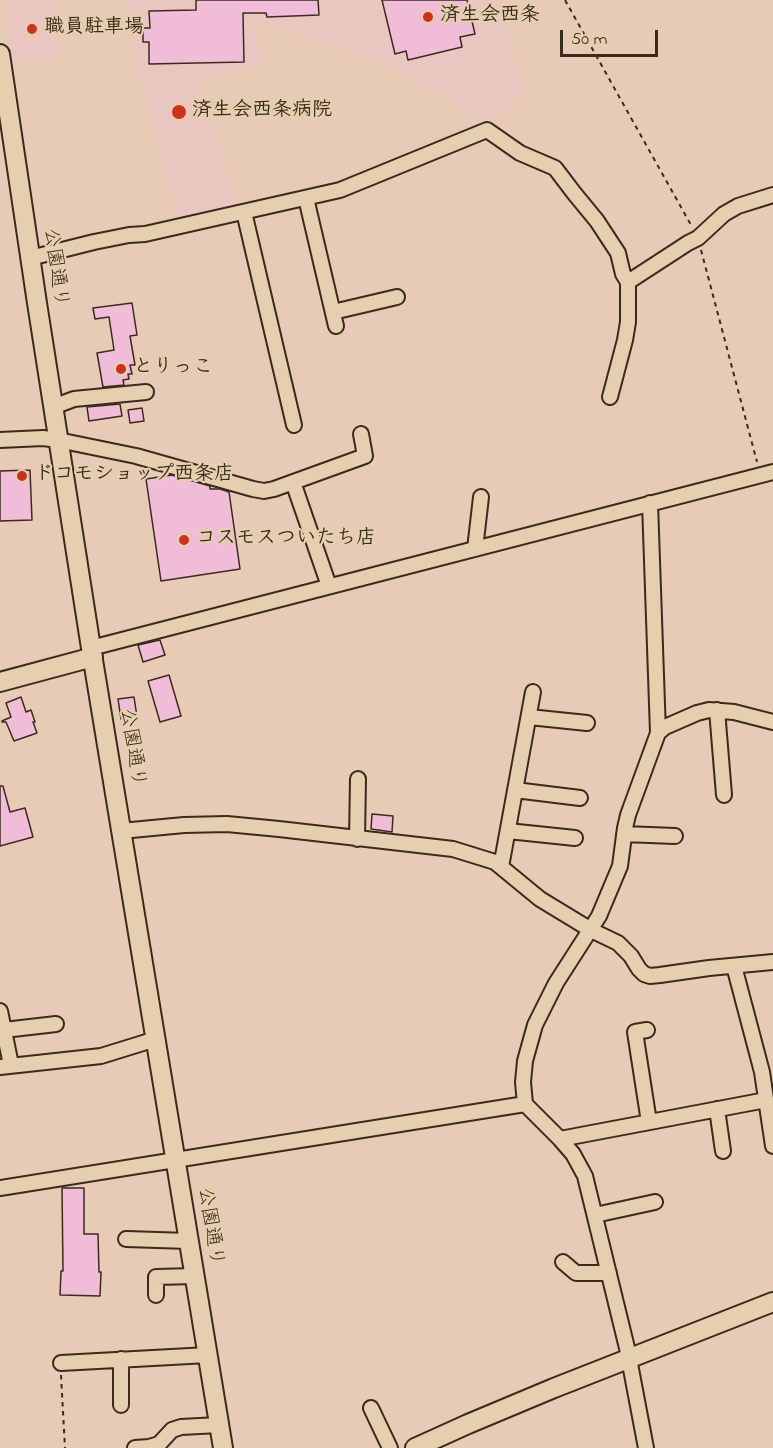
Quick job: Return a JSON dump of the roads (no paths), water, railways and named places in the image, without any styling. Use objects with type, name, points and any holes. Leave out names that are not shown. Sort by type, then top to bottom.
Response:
[{"type":"street","name":"公園通り","points":[[0,54],[58,440],[223,1448]]},
{"type":"street","points":[[30,258],[94,242],[145,234],[340,190],[487,130],[520,153],[555,168],[573,194],[597,221],[618,253],[623,274],[628,282],[628,322],[610,397]]},
{"type":"street","points":[[628,282],[698,238],[724,214],[738,206],[773,195]]},
{"type":"street","points":[[306,198],[335,319],[397,297]]},
{"type":"street","points":[[244,212],[294,425]]},
{"type":"street","points":[[53,408],[74,399],[146,392]]},
{"type":"street","points":[[0,440],[43,438],[58,440],[136,456],[264,491],[365,456],[361,434]]},
{"type":"street","points":[[0,682],[92,652],[330,586],[767,473]]},
{"type":"street","points":[[293,482],[330,586]]},
{"type":"street","points":[[475,549],[481,497]]},
{"type":"street","points":[[646,1448],[630,1358],[585,1176],[560,1138],[525,1104],[523,1082],[525,1061],[535,1025],[556,984],[591,930],[620,866],[625,828],[658,733],[650,503]]},
{"type":"street","points":[[501,867],[533,693]]},
{"type":"street","points":[[658,733],[665,727],[708,710],[734,712],[773,722]]},
{"type":"street","points":[[717,710],[724,795]]},
{"type":"street","points":[[529,717],[587,723]]},
{"type":"street","points":[[357,839],[358,779]]},
{"type":"street","points":[[515,790],[580,798]]},
{"type":"street","points":[[122,831],[184,825],[227,824],[453,849],[495,862],[540,899],[591,930],[618,943],[644,974],[650,976],[773,962]]},
{"type":"street","points":[[508,831],[576,838]]},
{"type":"street","points":[[624,834],[675,836]]},
{"type":"street","points":[[734,966],[762,1072],[773,1146]]},
{"type":"street","points":[[0,1011],[4,1030],[5,1066],[101,1056],[156,1039]]},
{"type":"street","points":[[4,1030],[56,1024]]},
{"type":"street","points":[[647,1030],[635,1032],[649,1122]]},
{"type":"street","points":[[560,1138],[766,1100]]},
{"type":"street","points":[[0,1188],[525,1104]]},
{"type":"street","points":[[717,1109],[723,1151]]},
{"type":"street","points":[[595,1215],[655,1202]]},
{"type":"street","points":[[126,1239],[189,1241]]},
{"type":"street","points":[[563,1262],[576,1273],[609,1273]]},
{"type":"street","points":[[156,1294],[156,1277],[195,1276]]},
{"type":"street","points":[[415,1448],[554,1388],[773,1302]]},
{"type":"street","points":[[61,1363],[208,1355]]},
{"type":"street","points":[[121,1359],[122,1405]]},
{"type":"street","points":[[371,1408],[390,1448]]},
{"type":"street","points":[[135,1448],[159,1444],[171,1430],[181,1427],[219,1425]]},
{"type":"place","name":"済生会西条","points":[[428,17]]},
{"type":"place","name":"職員駐車場","points":[[32,29]]},
{"type":"place","name":"済生会西条病院","points":[[179,112]]},
{"type":"place","name":"とりっこ","points":[[121,369]]},
{"type":"place","name":"ドコモショップ西条店","points":[[22,476]]},
{"type":"place","name":"コスモスついたち店","points":[[184,540]]}]
